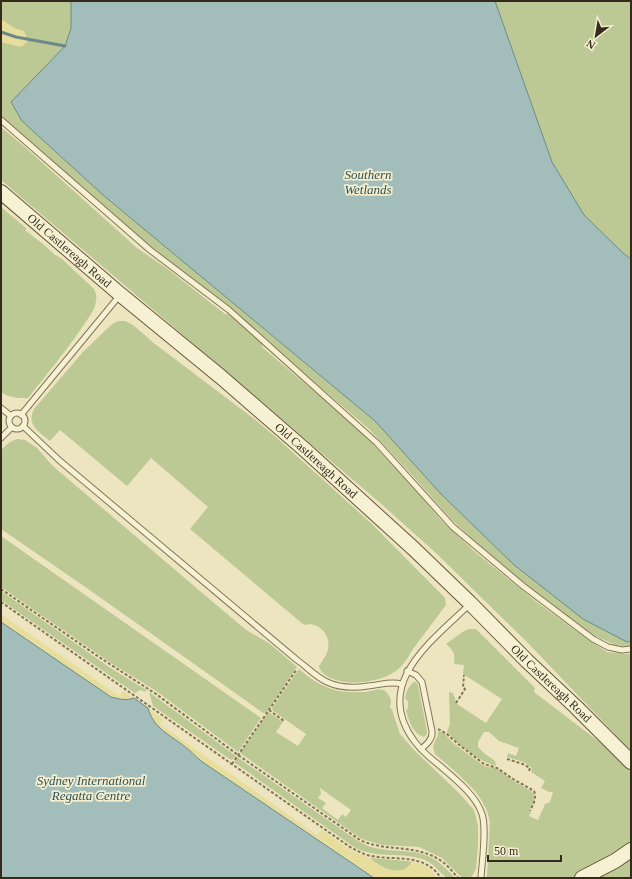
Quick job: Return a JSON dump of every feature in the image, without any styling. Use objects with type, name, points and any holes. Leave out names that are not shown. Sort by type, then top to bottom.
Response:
[{"type":"street","name":"Old Castlereagh Road","points":[[1,192],[121,295],[221,377],[304,449],[414,549],[631,762]]},
{"type":"street","points":[[582,878],[631,850]]},
{"type":"lane","points":[[1,120],[150,250],[229,310],[377,442],[453,526],[523,586],[593,639],[608,647],[622,650],[631,649]]},
{"type":"lane","points":[[21,415],[121,295]]},
{"type":"lane","points":[[1,408],[10,416]]},
{"type":"lane","points":[[10,416],[17,413],[21,415],[24,419],[24,424],[22,426]]},
{"type":"lane","points":[[10,416],[9,423],[12,427]]},
{"type":"lane","points":[[12,427],[17,428],[22,426]]},
{"type":"lane","points":[[22,426],[66,466],[301,663],[328,682],[350,688],[367,687],[391,682],[402,684]]},
{"type":"lane","points":[[1,438],[12,427]]},
{"type":"lane","points":[[470,604],[426,646],[417,657],[407,671],[402,684],[400,701],[402,717],[410,734],[421,749],[464,788],[474,799],[482,813],[484,820],[484,831],[481,878]]},
{"type":"lane","points":[[407,671],[416,675],[422,682],[433,735],[421,749]]},
{"type":"path","points":[[1,589],[99,657],[156,694],[238,755],[360,840],[374,846],[416,850],[430,854],[443,862],[458,878]]},
{"type":"path","points":[[1,602],[359,852],[377,857],[408,859],[422,862],[433,868],[441,878]]},
{"type":"path","points":[[232,764],[301,663]]},
{"type":"path","points":[[456,703],[466,689],[463,687],[463,676]]},
{"type":"path","points":[[269,710],[284,721]]},
{"type":"path","points":[[437,728],[442,730],[451,739],[484,764],[497,768],[513,779],[531,788],[535,792],[535,798],[530,811]]},
{"type":"path","points":[[507,759],[523,764],[530,768],[529,771]]},
{"type":"green space","points":[[1,1],[71,1],[71,28],[65,46],[12,102],[22,121],[103,195],[375,421],[441,494],[513,564],[627,642],[631,641],[631,647],[615,645],[591,634],[497,562],[452,520],[369,429],[221,303],[153,250],[76,184],[1,116]]},
{"type":"green space","points":[[495,1],[631,1],[631,259],[584,215],[552,162]]},
{"type":"green space","points":[[1,127],[137,248],[169,270],[225,314],[228,314],[259,337],[263,348],[347,419],[371,442],[405,478],[442,521],[475,552],[538,603],[590,641],[607,652],[631,654],[631,843],[573,878],[487,878],[490,822],[487,811],[475,791],[435,754],[433,746],[438,735],[438,731],[444,733],[453,743],[481,764],[487,767],[496,768],[531,791],[534,794],[534,801],[529,811],[531,812],[529,816],[538,820],[545,804],[550,802],[553,792],[549,792],[541,788],[545,781],[531,772],[532,768],[524,762],[507,757],[508,753],[516,756],[519,748],[499,741],[489,732],[484,732],[478,742],[478,747],[495,761],[496,766],[469,752],[447,732],[450,724],[449,692],[453,693],[457,704],[486,723],[502,699],[463,674],[464,665],[454,664],[453,652],[446,644],[464,631],[476,629],[535,688],[534,692],[606,747],[616,757],[627,748],[527,642],[436,553],[379,502],[1,180]]},
{"type":"green space","points":[[1,207],[26,228],[26,231],[62,259],[94,289],[96,295],[95,304],[90,316],[28,398],[10,397],[1,392]]},
{"type":"green space","points":[[118,321],[125,321],[133,325],[155,344],[253,418],[278,439],[373,525],[445,598],[446,605],[399,669],[376,680],[354,683],[340,681],[324,675],[319,666],[327,653],[328,643],[322,630],[314,625],[304,625],[190,529],[208,507],[151,458],[127,486],[60,430],[50,441],[35,428],[32,419],[34,409],[83,352],[111,325]]},
{"type":"green space","points":[[18,439],[25,440],[37,448],[61,473],[246,630],[269,643],[297,667],[266,713],[263,713],[1,529],[1,450],[9,443]]},
{"type":"green space","points":[[1,536],[261,718],[238,752],[156,691],[108,661],[1,587]]},
{"type":"green space","points":[[1,591],[109,667],[146,690],[146,692],[140,690],[135,693],[1,600]]},
{"type":"green space","points":[[299,669],[321,685],[329,688],[345,692],[366,692],[380,689],[386,692],[391,700],[390,707],[400,734],[474,810],[478,826],[478,844],[476,869],[472,876],[470,878],[464,878],[442,858],[419,847],[383,845],[360,838],[240,753],[268,713],[283,722],[276,732],[298,746],[306,734],[273,711],[272,708]],"holes":[[[320,788],[351,810],[346,817],[342,814],[338,820],[322,808],[326,803],[318,798],[321,794]]]},
{"type":"green space","points":[[414,682],[418,685],[427,731],[427,734],[424,737],[414,730],[406,710],[408,708],[408,701],[405,699],[406,694],[409,687]]},
{"type":"green space","points":[[149,692],[236,756],[231,760],[153,706]]},
{"type":"green space","points":[[237,757],[358,841],[373,848],[415,852],[428,856],[436,860],[455,878],[447,878],[431,864],[416,857],[372,853],[354,847],[235,763]]},
{"type":"green space","points":[[631,856],[631,878],[590,878]]},
{"type":"green space","points":[[370,858],[412,862],[402,870],[397,871],[385,868]]},
{"type":"sand","points":[[1,19],[14,28],[24,31],[27,42],[21,47],[1,42]]},
{"type":"sand","points":[[1,614],[119,696],[123,691],[134,698],[125,700],[111,697],[1,622]]},
{"type":"sand","points":[[148,708],[163,719],[160,724],[317,835],[322,829],[346,847],[358,854],[370,858],[375,863],[390,870],[400,871],[412,862],[426,867],[437,878],[374,878],[201,761],[158,726]]},
{"type":"water","name":"Southern Wetlands","points":[[71,1],[495,1],[552,162],[584,215],[631,259],[631,641],[627,642],[583,619],[513,564],[441,494],[375,421],[103,195],[22,121],[11,102],[65,46],[71,28]]},
{"type":"water","name":"Sydney International Regatta Centre","points":[[1,622],[111,697],[125,700],[134,698],[148,708],[158,726],[201,761],[374,878],[1,878]]},
{"type":"waterway","points":[[1,32],[16,37],[65,46]]}]
